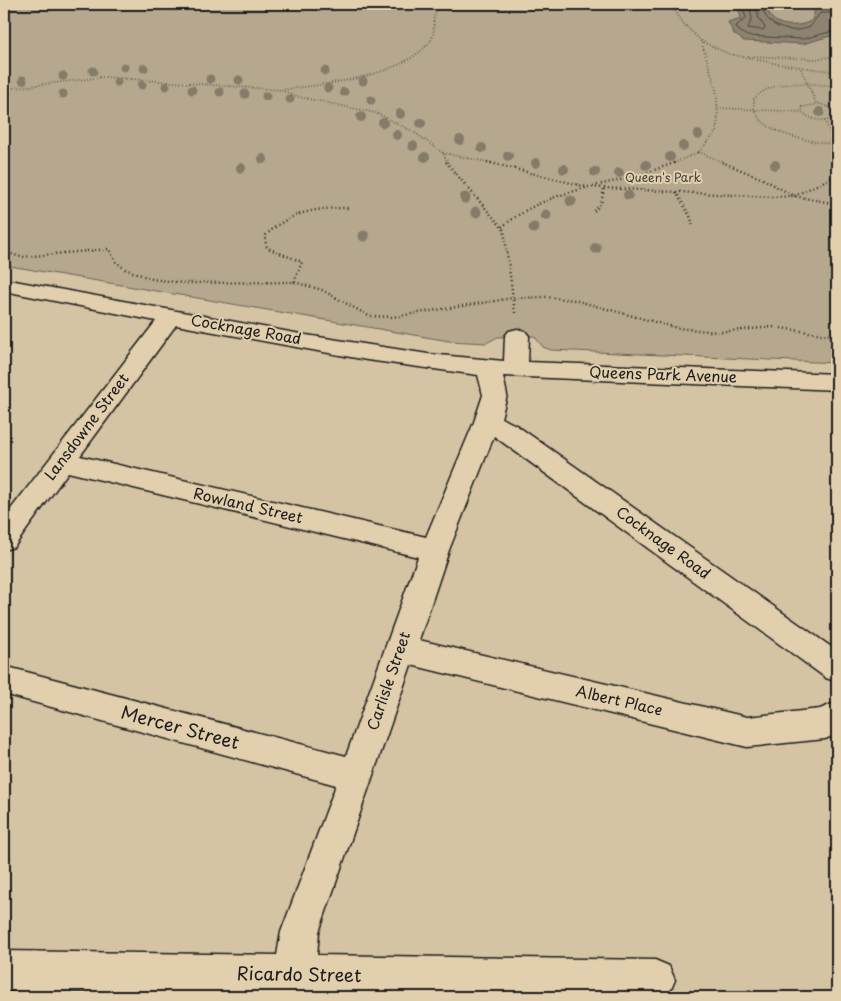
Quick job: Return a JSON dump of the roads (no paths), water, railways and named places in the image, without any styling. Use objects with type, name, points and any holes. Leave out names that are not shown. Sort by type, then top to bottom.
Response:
[{"type":"street","name":"Cocknage Road","points":[[4,285],[424,361],[489,368]]},
{"type":"street","name":"Lansdowne Street","points":[[4,539],[171,316]]},
{"type":"street","points":[[516,369],[517,336]]},
{"type":"street","name":"Queens Park Avenue","points":[[489,368],[837,382]]},
{"type":"street","name":"Carlisle Street","points":[[293,986],[300,932],[357,776],[435,550],[495,395],[489,368]]},
{"type":"street","name":"Cocknage Road","points":[[486,422],[507,430],[837,668]]},
{"type":"street","name":"Rowland Street","points":[[61,461],[435,550]]},
{"type":"street","name":"Albert Place","points":[[400,649],[747,732],[825,724],[837,718]]},
{"type":"street","name":"Mercer Street","points":[[4,680],[357,776]]},
{"type":"street","name":"Ricardo Street","points":[[4,971],[293,986],[655,980]]},
{"type":"water","points":[[737,4],[770,4],[766,6],[771,17],[785,25],[803,24],[812,20],[817,8],[837,8],[837,34],[803,44],[744,41],[734,34],[728,22],[741,18]]},
{"type":"park label","name":"Queen's Park","points":[[663,178]]}]
